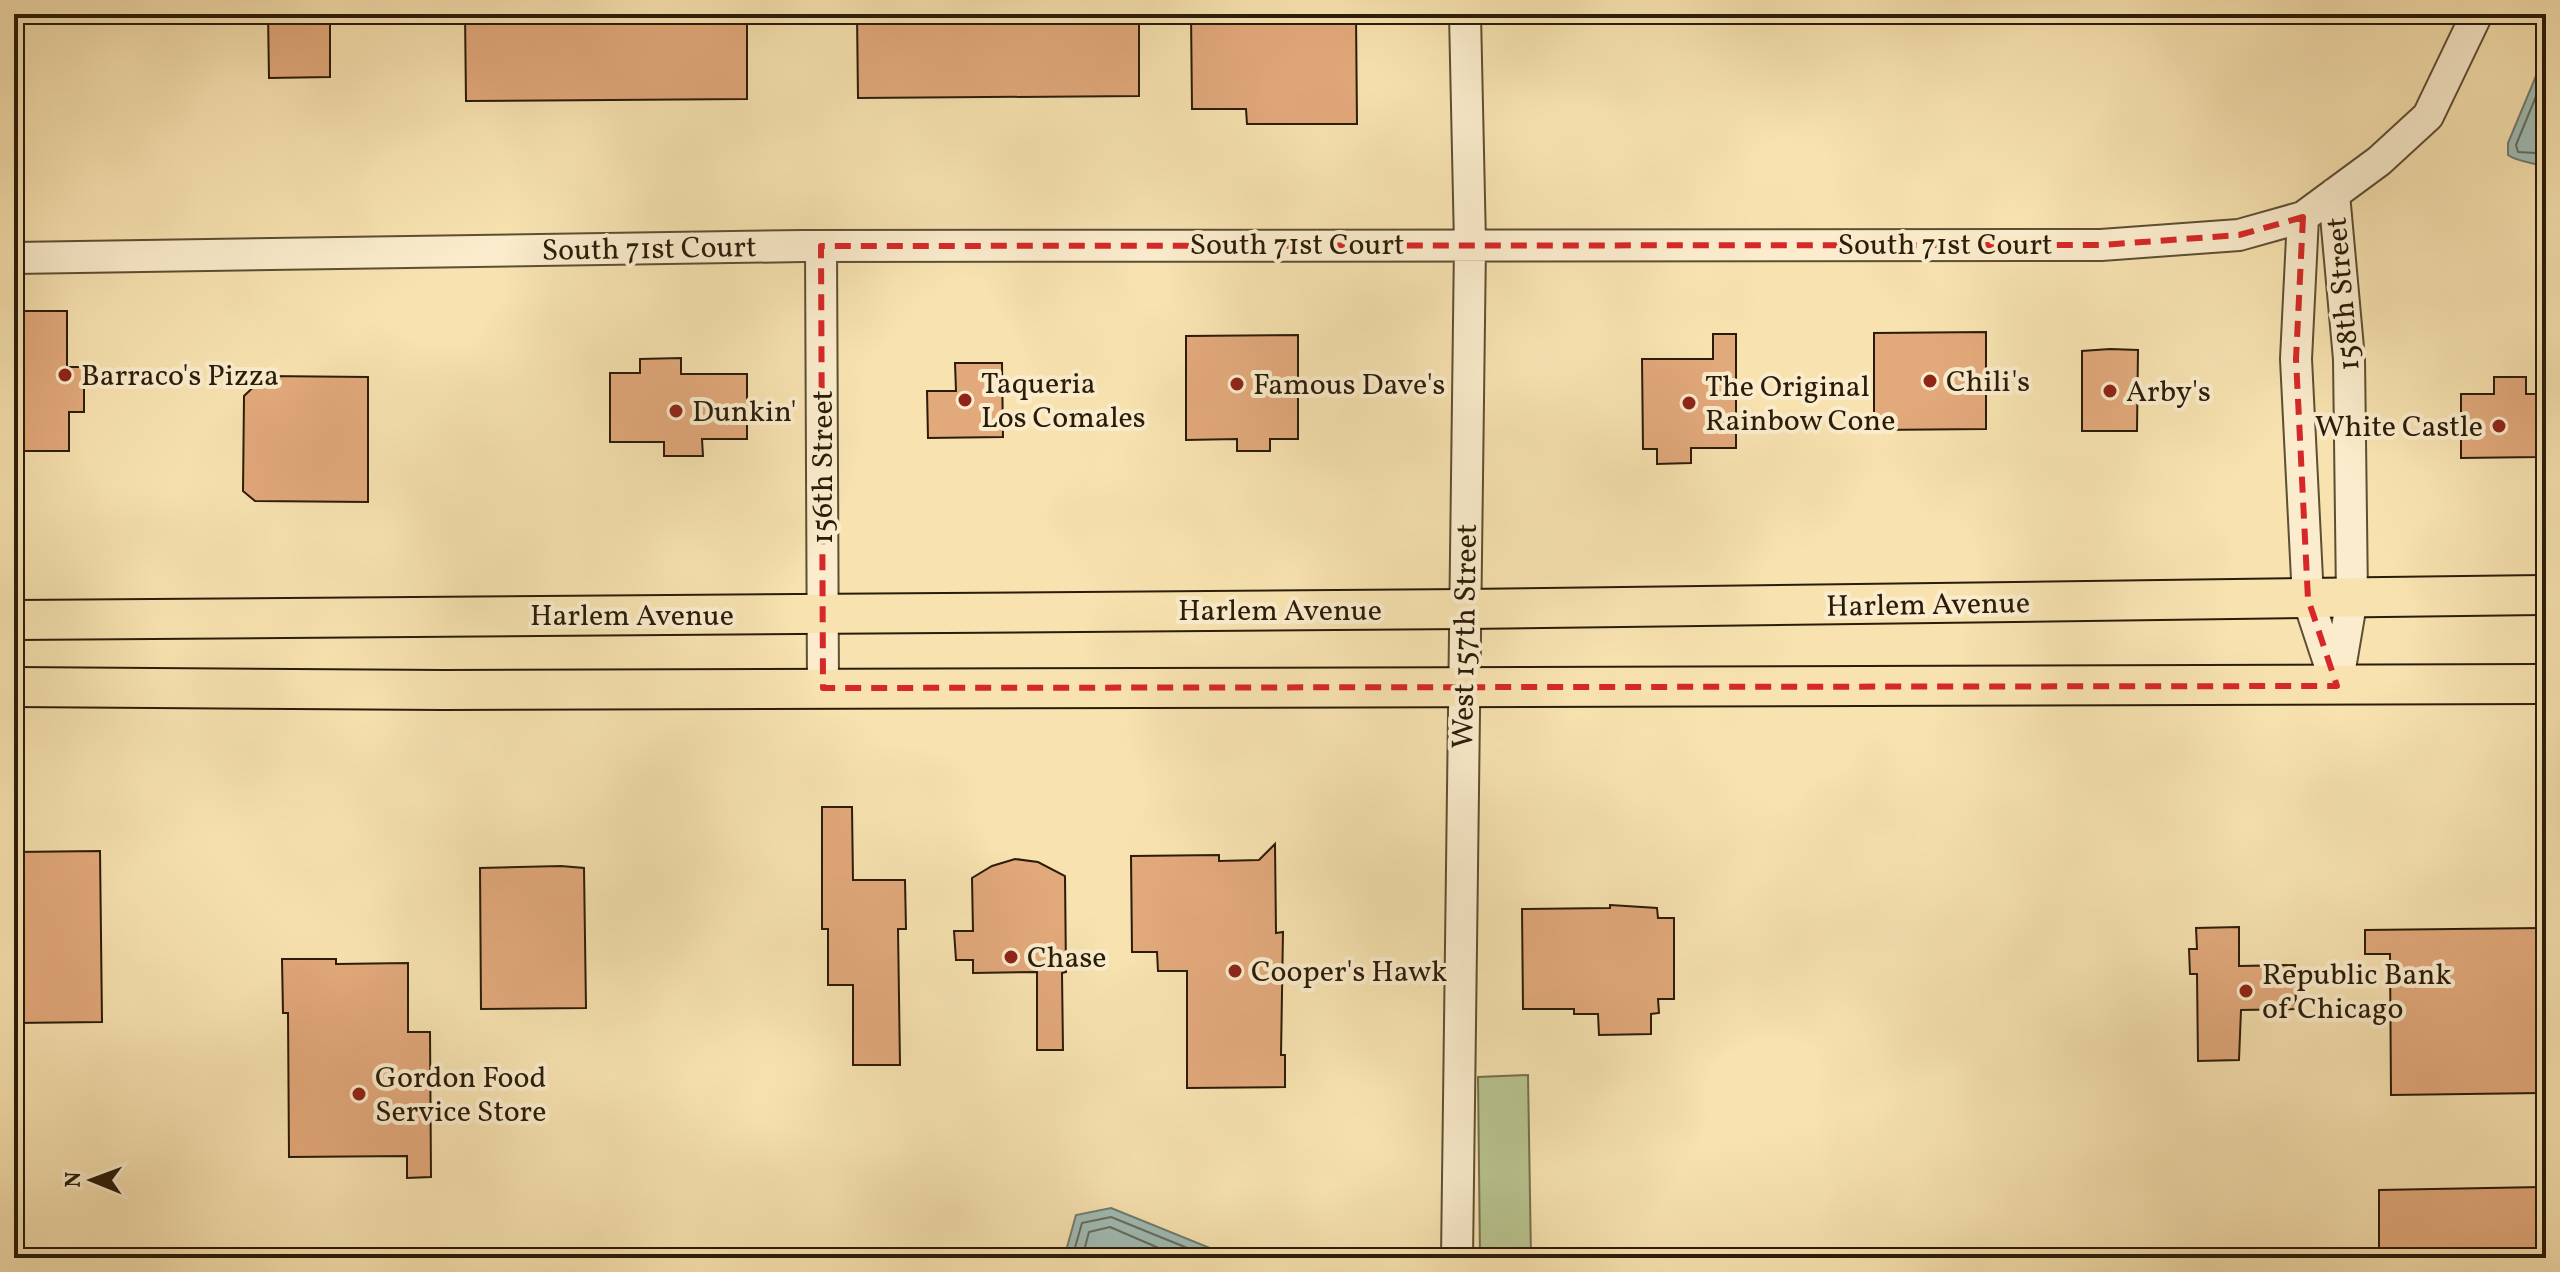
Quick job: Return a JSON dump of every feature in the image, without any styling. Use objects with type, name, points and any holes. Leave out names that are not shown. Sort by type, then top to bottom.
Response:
[{"type":"main road","name":"Harlem Avenue","points":[[14,620],[1466,609],[2546,595]]},
{"type":"main road","points":[[14,687],[429,690],[2546,684]]},
{"type":"street","name":"West 157th Street","points":[[1457,1258],[1470,244],[1465,14]]},
{"type":"street","name":"South 71st Court","points":[[14,258],[821,246],[2101,245],[2239,235],[2303,217],[2379,161],[2428,116],[2477,14]]},
{"type":"street","name":"158th Street","points":[[2334,194],[2349,359],[2352,598],[2337,686]]},
{"type":"street","name":"158th Street","points":[[2303,217],[2296,359],[2308,599],[2337,686]]},
{"type":"street","name":"156th Street","points":[[821,246],[823,688]]},
{"type":"highlighted area","points":[[2303,217],[2296,359],[2308,599],[2337,686],[823,688],[821,246],[2101,245],[2239,235]]},
{"type":"green space","points":[[1528,1075],[1531,1258],[1480,1258],[1478,1077]]},
{"type":"water","points":[[2546,52],[2546,168],[2508,155],[2508,143]]},
{"type":"water","points":[[1111,1208],[1232,1257],[1321,1255],[1355,1248],[1369,1252],[1367,1258],[1064,1258],[1076,1215]]},
{"type":"building","points":[[268,14],[330,14],[330,77],[269,78]]},
{"type":"building","points":[[465,14],[747,14],[747,99],[466,101]]},
{"type":"building","points":[[857,14],[1139,14],[1139,96],[858,98]]},
{"type":"building","points":[[1191,14],[1356,14],[1357,124],[1247,124],[1246,109],[1192,109]]},
{"type":"building","name":"Barraco's Pizza","points":[[14,311],[67,311],[67,367],[84,367],[84,412],[69,412],[69,451],[14,449]]},
{"type":"building","name":"Chili's","points":[[1986,332],[1986,429],[1874,430],[1874,333]]},
{"type":"building","name":"The Original Rainbow Cone","points":[[1713,334],[1736,334],[1736,448],[1691,448],[1691,463],[1657,464],[1657,449],[1643,449],[1642,359],[1713,359]]},
{"type":"building","name":"Famous Dave's","points":[[1298,335],[1298,439],[1270,439],[1270,451],[1237,451],[1237,439],[1186,440],[1186,336]]},
{"type":"building","name":"Arby's","points":[[2138,350],[2137,431],[2082,431],[2082,351]]},
{"type":"building","name":"Dunkin'","points":[[681,358],[681,374],[747,374],[747,439],[702,439],[703,456],[664,456],[664,442],[610,442],[610,373],[640,373],[640,359]]},
{"type":"building","name":"Taqueria Los Comales","points":[[955,363],[1002,363],[1003,437],[928,438],[927,391],[956,391]]},
{"type":"building","points":[[265,376],[368,377],[368,502],[255,501],[243,491],[244,396]]},
{"type":"building","name":"White Castle","points":[[2494,377],[2526,377],[2526,394],[2537,394],[2538,457],[2461,458],[2461,394],[2494,394]]},
{"type":"building","points":[[822,807],[852,807],[853,880],[905,880],[906,929],[898,929],[900,1065],[853,1065],[853,985],[828,985],[828,929],[822,929]]},
{"type":"building","name":"Cooper's Hawk","points":[[1275,844],[1276,933],[1283,932],[1281,1055],[1285,1055],[1285,1087],[1187,1088],[1187,971],[1158,971],[1157,952],[1132,952],[1131,856],[1219,855],[1219,861],[1259,860]]},
{"type":"building","points":[[100,851],[102,1022],[14,1023],[14,852]]},
{"type":"building","name":"Chase","points":[[1015,859],[1038,862],[1065,876],[1063,1050],[1037,1050],[1037,972],[973,973],[973,960],[956,960],[954,931],[973,931],[972,878],[992,866]]},
{"type":"building","points":[[480,868],[584,868],[586,1008],[481,1009]]},
{"type":"building","points":[[1610,905],[1657,908],[1658,918],[1674,918],[1674,999],[1658,999],[1659,1013],[1651,1014],[1651,1034],[1599,1035],[1598,1014],[1574,1014],[1574,1009],[1523,1009],[1522,909],[1610,908]]},
{"type":"building","name":"Republic Bank of Chicago","points":[[2239,927],[2239,966],[2295,965],[2296,1009],[2241,1010],[2239,1060],[2198,1061],[2197,974],[2190,974],[2189,949],[2197,949],[2196,928]]},
{"type":"building","points":[[2546,928],[2546,1093],[2391,1095],[2390,954],[2365,954],[2365,930]]},
{"type":"building","name":"Gordon Food Service Store","points":[[282,959],[336,959],[336,964],[408,963],[408,1032],[430,1032],[431,1177],[407,1178],[407,1156],[289,1157],[288,1013],[283,1013]]},
{"type":"building","points":[[2546,1187],[2546,1258],[2379,1258],[2379,1190]]},
{"type":"place","name":"Barraco's Pizza","points":[[65,375]]},
{"type":"place","name":"Chili's","points":[[1930,381]]},
{"type":"place","name":"Famous Dave's","points":[[1237,384]]},
{"type":"place","name":"Arby's","points":[[2110,391]]},
{"type":"place","name":"Taqueria Los Comales","points":[[965,400]]},
{"type":"place","name":"The Original Rainbow Cone","points":[[1689,403]]},
{"type":"place","name":"Dunkin'","points":[[676,411]]},
{"type":"place","name":"White Castle","points":[[2499,426]]},
{"type":"place","name":"Chase","points":[[1011,957]]},
{"type":"place","name":"Cooper's Hawk","points":[[1235,971]]},
{"type":"place","name":"Republic Bank of Chicago","points":[[2246,991]]},
{"type":"place","name":"Gordon Food Service Store","points":[[359,1094]]}]
